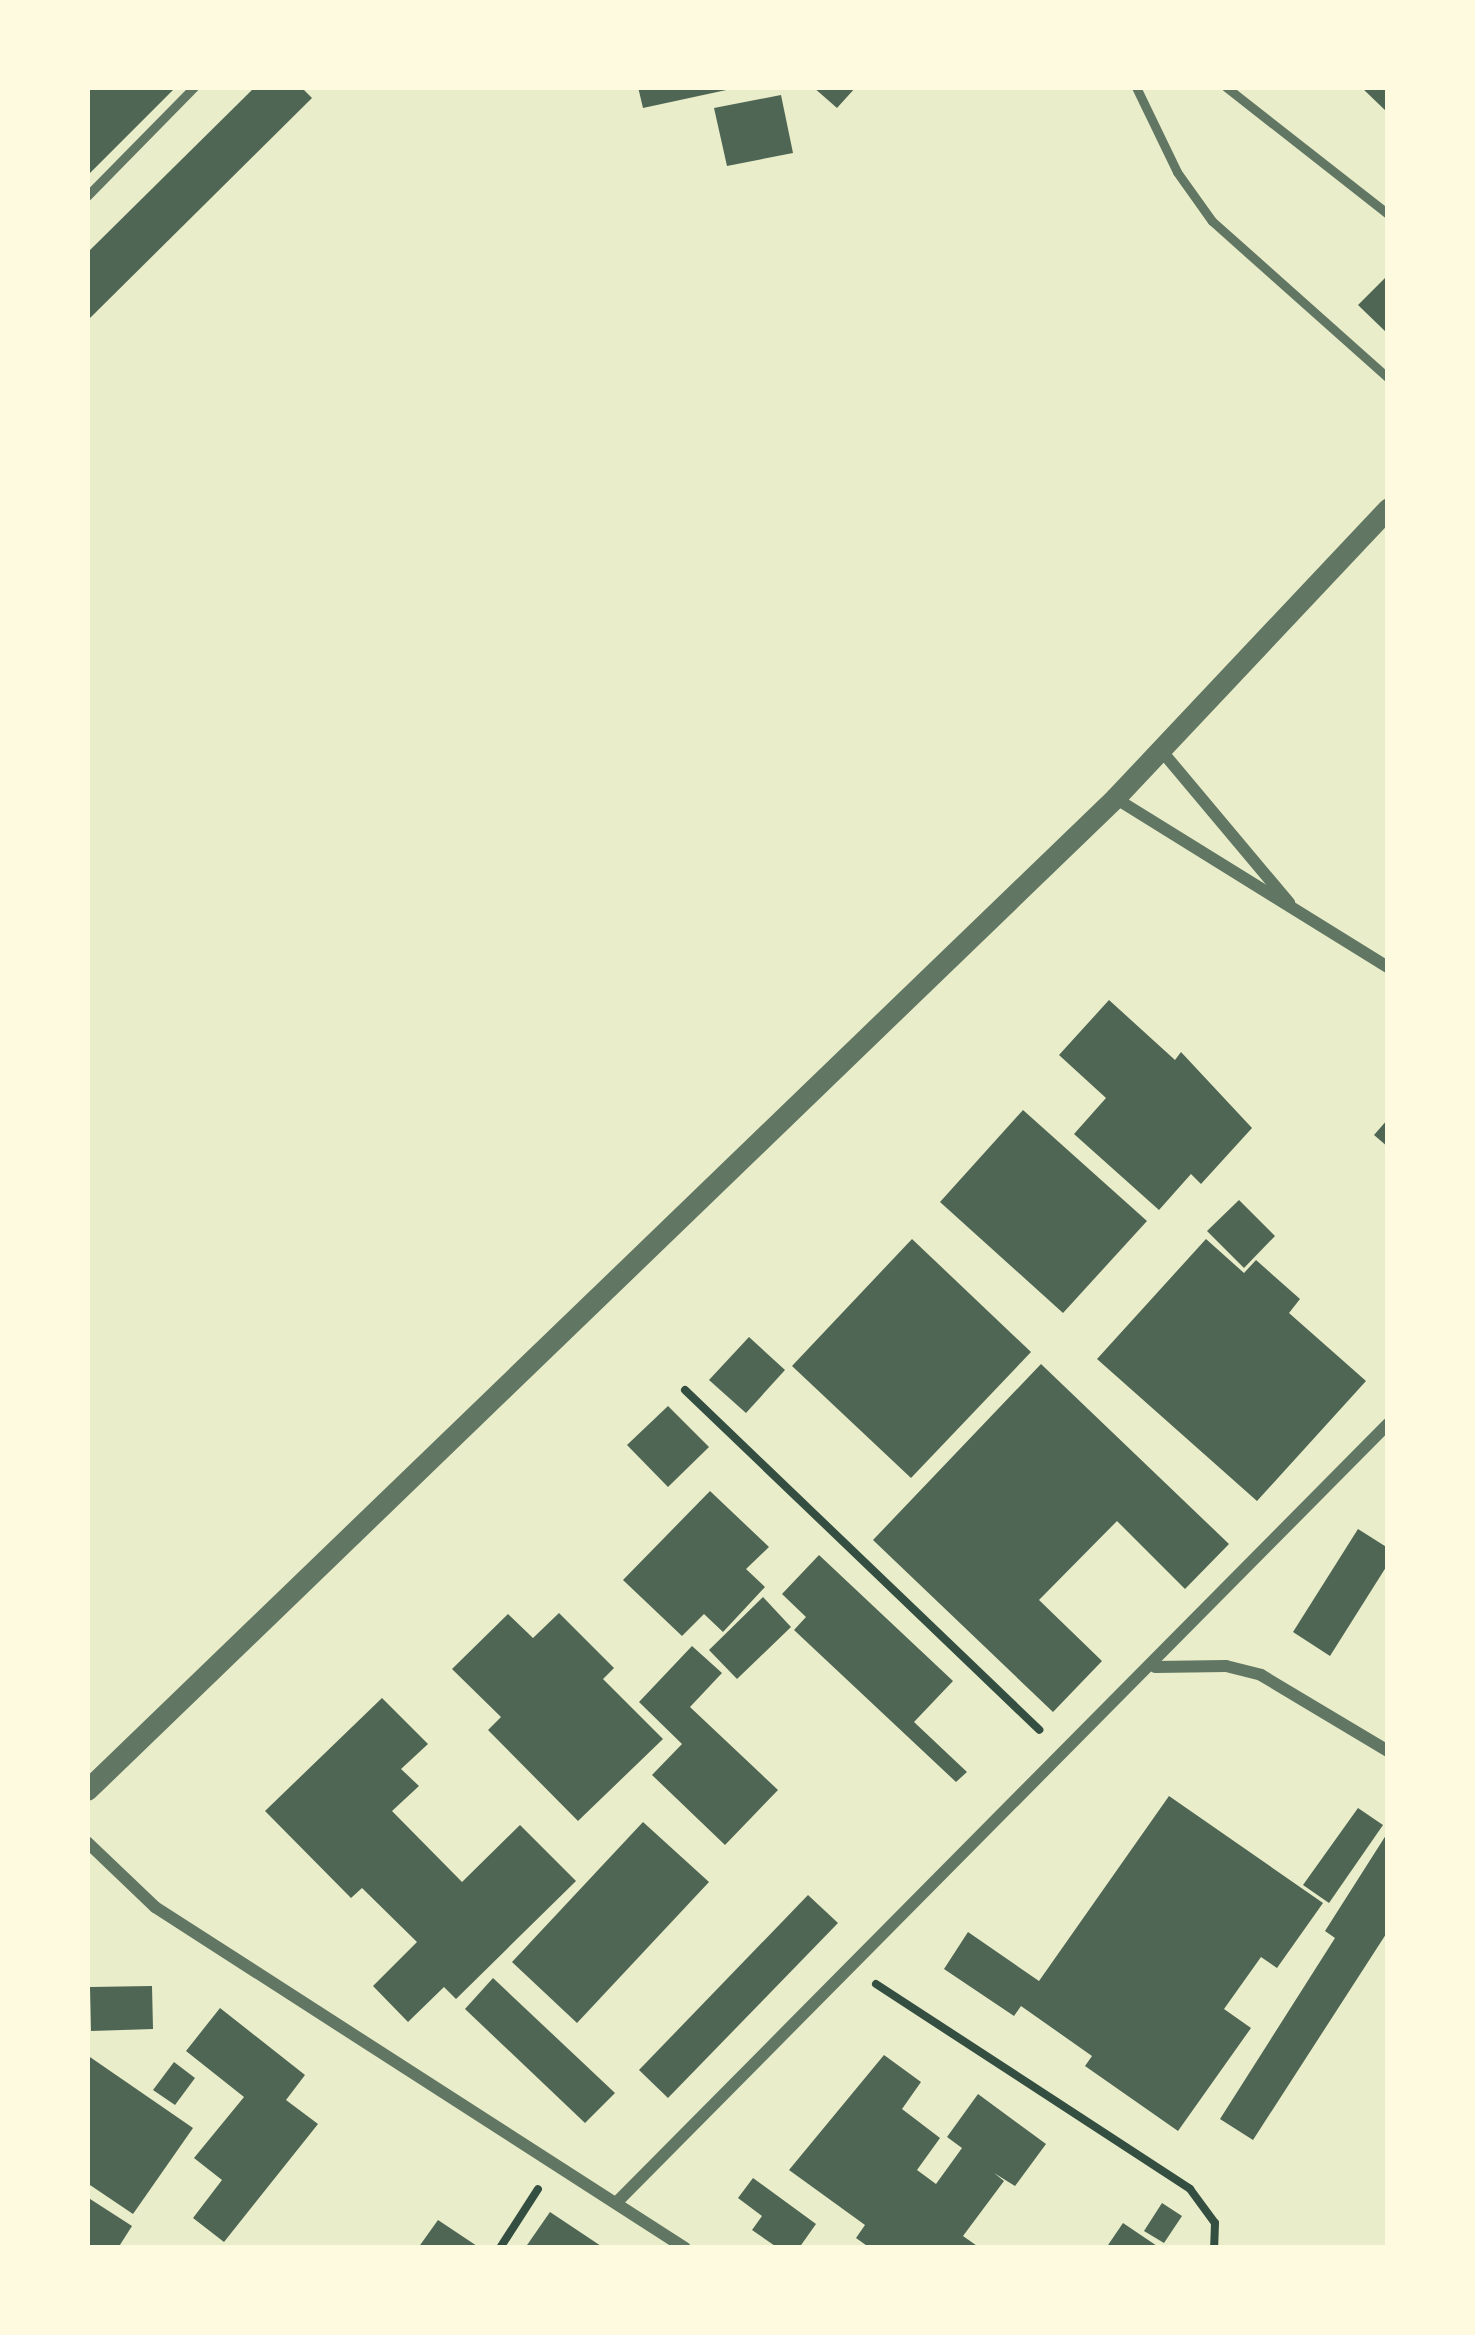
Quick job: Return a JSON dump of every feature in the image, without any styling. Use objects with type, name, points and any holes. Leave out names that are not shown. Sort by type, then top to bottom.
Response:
[{"type":"street","points":[[87,1790],[1115,798],[1388,508]]},
{"type":"street","points":[[1160,749],[1290,904]]},
{"type":"street","points":[[1115,798],[1388,967]]},
{"type":"street","points":[[616,2204],[1156,1667],[1388,1424]]},
{"type":"street","points":[[1156,1667],[1226,1666],[1261,1675],[1388,1751]]},
{"type":"street","points":[[87,1842],[155,1907],[685,2248]]},
{"type":"lane","points":[[87,196],[194,87]]},
{"type":"lane","points":[[1136,87],[1177,172],[1212,221],[1388,377]]},
{"type":"lane","points":[[1226,87],[1388,214]]},
{"type":"path","points":[[685,1390],[1066,1756]]},
{"type":"path","points":[[853,1969],[1190,2189],[1215,2223],[1214,2248]]},
{"type":"path","points":[[500,2248],[554,2164]]},
{"type":"building","points":[[87,87],[176,87],[89,174]]},
{"type":"building","points":[[255,87],[301,87],[312,98],[87,321],[87,253]]},
{"type":"building","points":[[638,87],[731,87],[731,89],[643,108]]},
{"type":"building","points":[[813,87],[856,87],[837,108]]},
{"type":"building","points":[[1361,87],[1388,87],[1388,113]]},
{"type":"building","points":[[781,95],[793,153],[727,166],[714,108]]},
{"type":"building","points":[[1388,275],[1388,334],[1358,305]]},
{"type":"building","points":[[1109,1000],[1175,1060],[1181,1052],[1252,1128],[1201,1184],[1191,1174],[1159,1210],[1074,1134],[1106,1098],[1059,1055]]},
{"type":"building","points":[[1023,1110],[1147,1221],[1063,1313],[940,1202]]},
{"type":"building","points":[[1388,1119],[1388,1147],[1374,1135]]},
{"type":"building","points":[[1239,1200],[1275,1236],[1244,1268],[1207,1231]]},
{"type":"building","points":[[912,1239],[1031,1352],[911,1478],[792,1366]]},
{"type":"building","points":[[1206,1239],[1244,1273],[1256,1260],[1300,1299],[1289,1313],[1366,1381],[1257,1501],[1097,1359]]},
{"type":"building","points":[[749,1337],[785,1370],[746,1413],[709,1380]]},
{"type":"building","points":[[1041,1364],[1229,1544],[1185,1589],[1117,1521],[1039,1600],[1102,1661],[1053,1712],[873,1540]]},
{"type":"building","points":[[668,1406],[709,1447],[668,1487],[627,1445]]},
{"type":"building","points":[[710,1491],[769,1547],[746,1569],[765,1587],[723,1632],[704,1614],[682,1636],[623,1580]]},
{"type":"building","points":[[1358,1529],[1388,1548],[1388,1564],[1330,1656],[1293,1632]]},
{"type":"building","points":[[819,1555],[953,1681],[914,1722],[967,1772],[956,1782],[794,1630],[806,1617],[782,1594]]},
{"type":"building","points":[[763,1597],[791,1627],[737,1679],[709,1650]]},
{"type":"building","points":[[559,1613],[614,1668],[603,1679],[663,1739],[578,1821],[488,1730],[501,1717],[452,1669],[508,1614],[533,1638]]},
{"type":"building","points":[[692,1646],[722,1673],[690,1707],[778,1790],[725,1845],[652,1775],[682,1744],[639,1702]]},
{"type":"building","points":[[382,1698],[428,1744],[401,1769],[419,1786],[392,1811],[462,1882],[520,1825],[576,1881],[456,1999],[444,1987],[408,2022],[373,1986],[417,1942],[362,1888],[351,1898],[265,1811]]},
{"type":"building","points":[[1169,1796],[1323,1903],[1277,1968],[1261,1957],[1224,2009],[1251,2028],[1178,2131],[1085,2066],[1092,2056],[1021,2006],[1014,2016],[944,1969],[968,1932],[1039,1981]]},
{"type":"building","points":[[1358,1808],[1383,1825],[1329,1903],[1303,1885]]},
{"type":"building","points":[[643,1822],[709,1882],[577,2023],[512,1962]]},
{"type":"building","points":[[1388,1832],[1388,1931],[1253,2140],[1220,2119],[1335,1938],[1325,1931]]},
{"type":"building","points":[[808,1895],[838,1923],[668,2098],[639,2070]]},
{"type":"building","points":[[493,1978],[615,2093],[585,2123],[465,2009]]},
{"type":"building","points":[[152,1986],[153,2029],[91,2031],[90,1987]]},
{"type":"building","points":[[220,2008],[305,2075],[286,2100],[318,2124],[224,2242],[193,2218],[222,2180],[194,2158],[244,2097],[186,2051]]},
{"type":"building","points":[[87,2055],[193,2128],[133,2214],[87,2183]]},
{"type":"building","points":[[884,2055],[921,2082],[902,2109],[940,2138],[917,2170],[936,2184],[962,2148],[947,2137],[978,2094],[1046,2144],[1015,2186],[994,2173],[1004,2181],[963,2236],[980,2248],[870,2248],[856,2238],[865,2225],[789,2170]]},
{"type":"building","points":[[174,2062],[195,2078],[175,2105],[153,2090]]},
{"type":"building","points":[[753,2178],[816,2224],[799,2248],[778,2248],[752,2230],[762,2216],[738,2198]]},
{"type":"building","points":[[87,2197],[132,2226],[118,2248],[87,2248]]},
{"type":"building","points":[[1162,2203],[1182,2216],[1164,2243],[1144,2231]]},
{"type":"building","points":[[550,2212],[604,2248],[525,2248]]},
{"type":"building","points":[[438,2220],[480,2248],[418,2248]]},
{"type":"building","points":[[1123,2223],[1160,2248],[1106,2248]]}]
